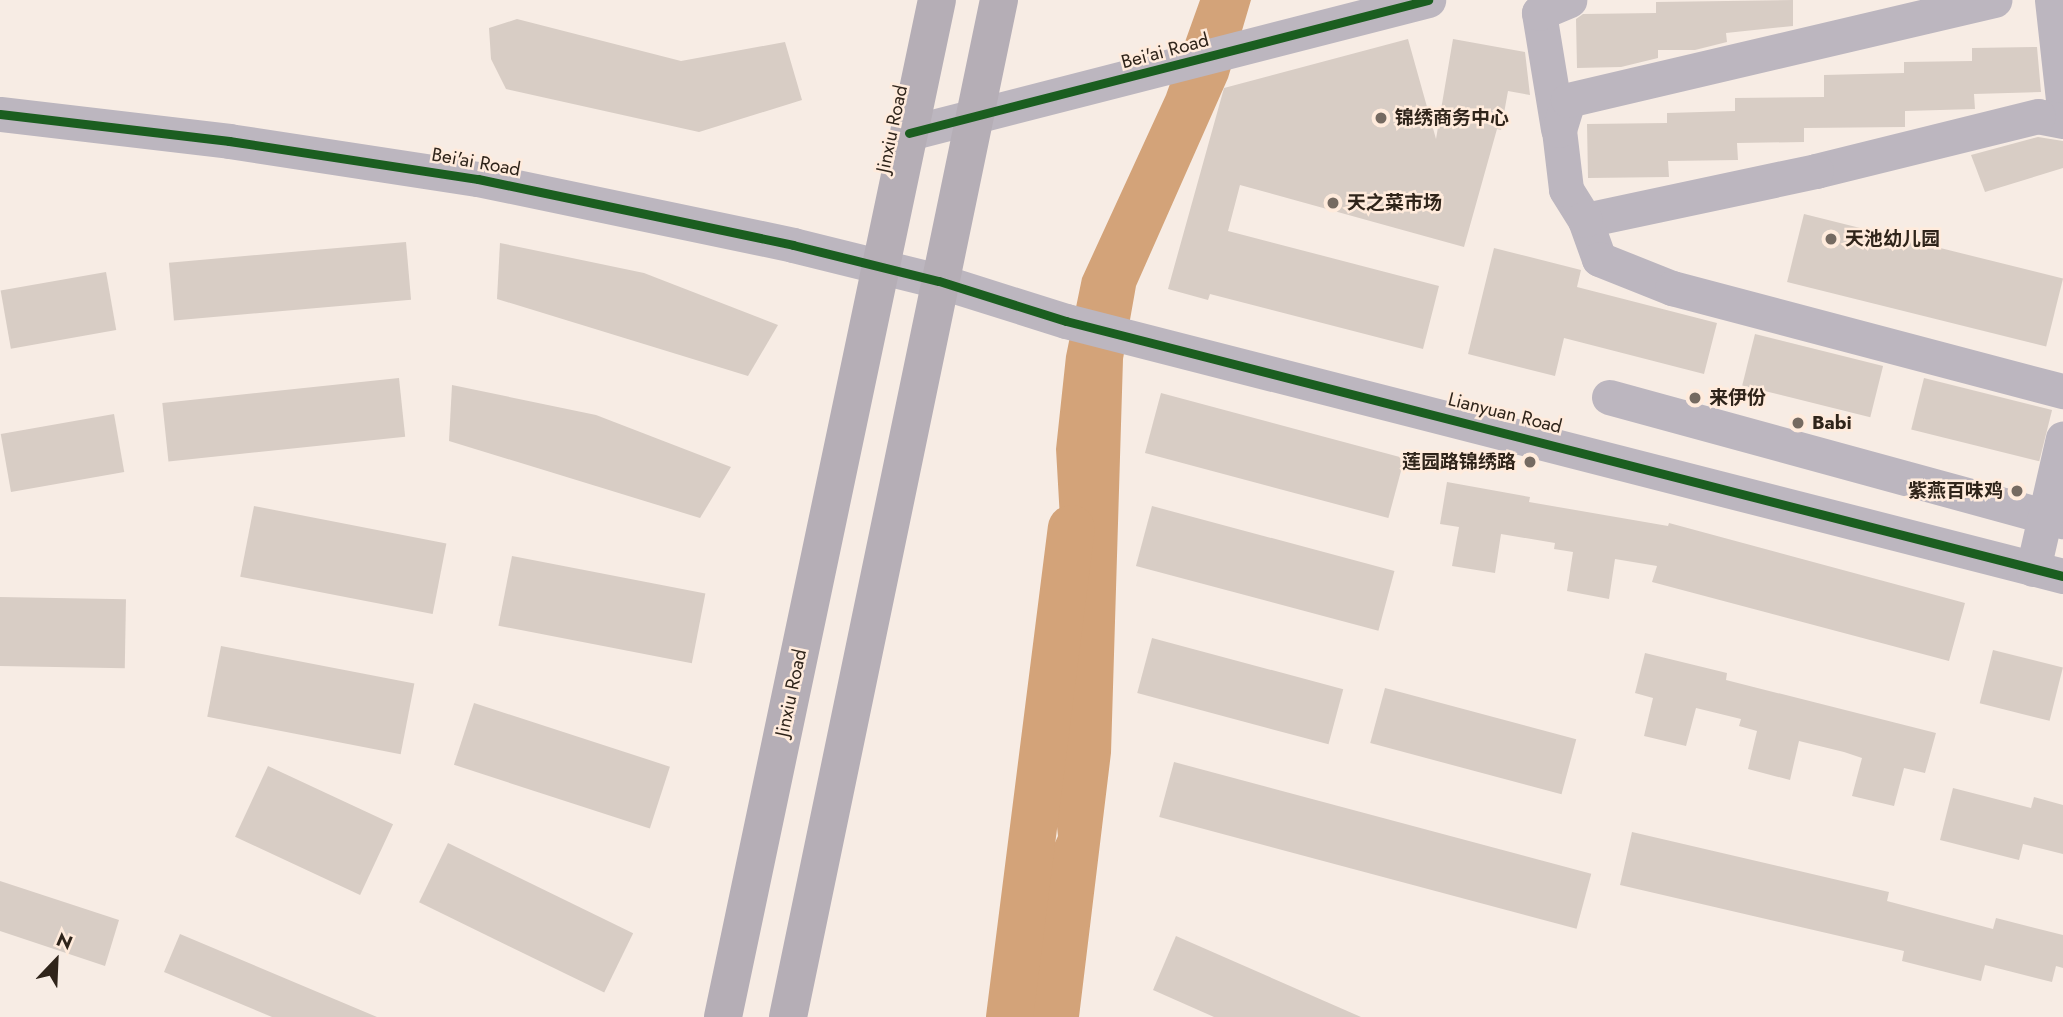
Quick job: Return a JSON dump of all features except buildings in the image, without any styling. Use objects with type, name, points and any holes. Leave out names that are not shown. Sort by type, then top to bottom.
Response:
[{"type":"main road","name":"Jinxiu Road","points":[[723,1017],[937,0]]},
{"type":"main road","points":[[788,1017],[999,0]]},
{"type":"street","name":"Bei'ai Road","points":[[909,133],[973,120],[1428,0]]},
{"type":"street","points":[[1569,0],[1539,13],[1566,189],[1585,220],[1599,259],[1672,288],[2063,391]]},
{"type":"street","points":[[1559,130],[1568,100],[1994,0]]},
{"type":"street","points":[[2053,0],[2063,100]]},
{"type":"street","name":"Bei'ai Road","points":[[0,114],[229,141],[478,179],[881,266],[939,281]]},
{"type":"street","points":[[1585,220],[1816,171],[2038,116],[2063,121]]},
{"type":"street","name":"Lianyuan Road","points":[[939,281],[1066,321],[2048,573]]},
{"type":"street","points":[[1609,397],[2055,519]]},
{"type":"street","points":[[2048,573],[2063,438]]},
{"type":"shaded area","points":[[1200,0],[1251,0],[1228,78],[1136,286],[1123,359],[1111,753],[1079,1017],[1009,1017],[1022,914],[1058,836],[1046,722],[1064,589],[1056,449],[1066,356],[1082,278],[1166,95]]},
{"type":"waterway","points":[[1009,1017],[1071,528]]},
{"type":"cycle path","points":[[909,133],[1428,0]]},
{"type":"cycle path","points":[[0,114],[229,141],[478,179],[793,245],[939,281],[1066,321],[2063,576]]},
{"type":"place","name":"锦绣商务中心","points":[[1381,118]]},
{"type":"place","name":"天之菜市场","points":[[1333,203]]},
{"type":"place","name":"天池幼儿园","points":[[1831,239]]},
{"type":"place","name":"来伊份","points":[[1695,398]]},
{"type":"place","name":"Babi","points":[[1798,423]]},
{"type":"place","name":"莲园路锦绣路","points":[[1530,462]]},
{"type":"place","name":"紫燕百味鸡","points":[[2017,491]]}]
